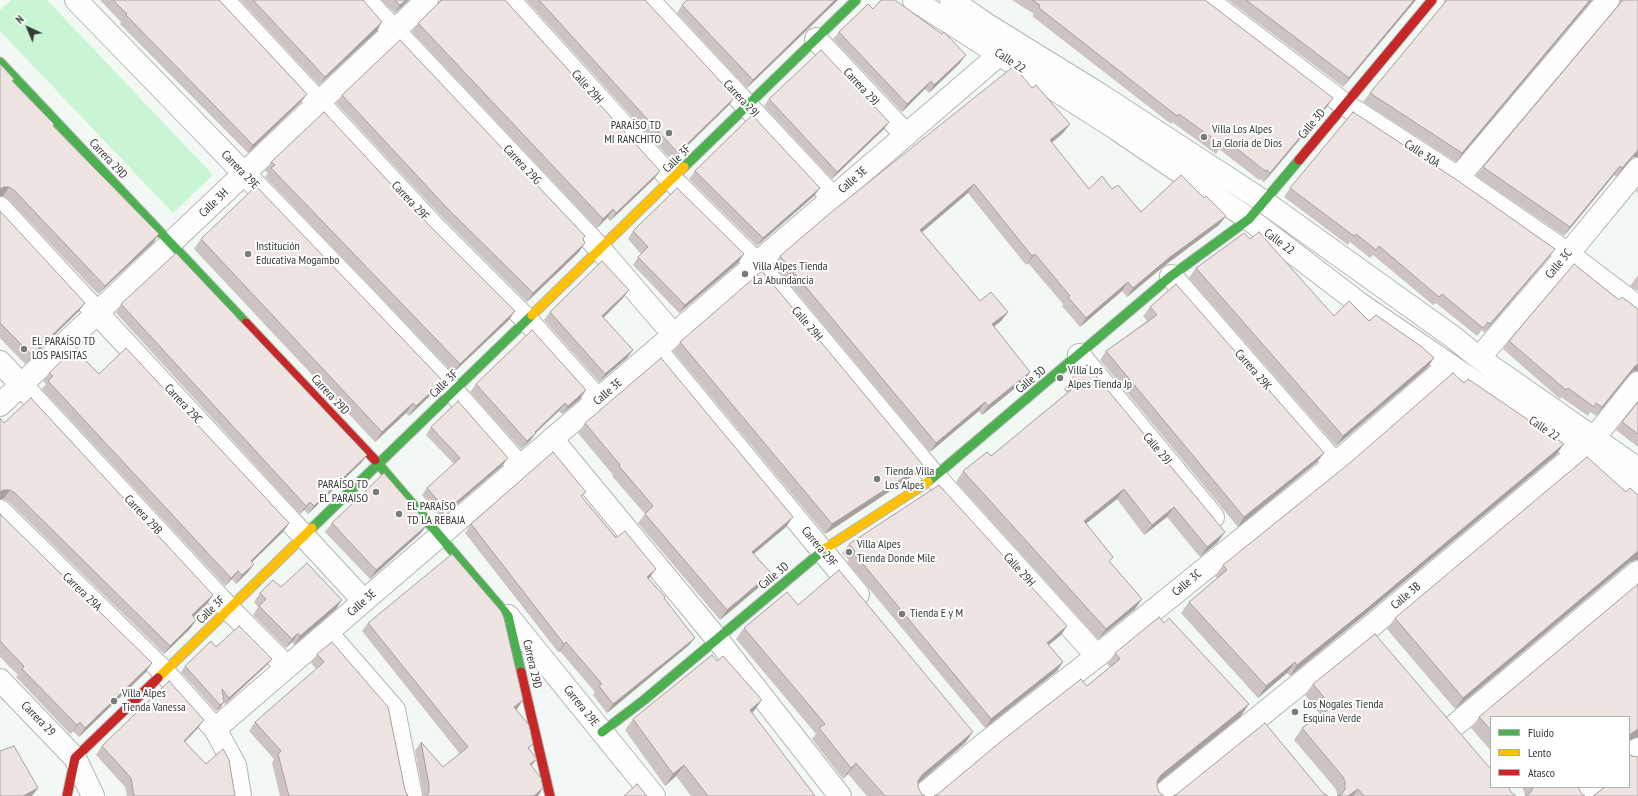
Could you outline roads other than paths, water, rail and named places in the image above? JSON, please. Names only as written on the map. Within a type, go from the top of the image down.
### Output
[{"type":"street","name":"Carrera 29E","points":[[76,0],[357,289],[453,391],[520,467]]},
{"type":"street","name":"Carrera 29F","points":[[223,0],[432,225],[527,320],[598,400]]},
{"type":"street","name":"Carrera 29G","points":[[365,0],[600,249],[674,335]]},
{"type":"street","name":"Calle 3H","points":[[0,405],[427,0]]},
{"type":"street","name":"Calle 29H","points":[[509,0],[672,180],[757,264],[934,477],[1097,656]]},
{"type":"street","name":"Carrera 29I","points":[[648,0],[833,198]]},
{"type":"street","name":"Calle 3F","points":[[75,758],[856,0]]},
{"type":"street","name":"Calle 22","points":[[914,0],[1115,128],[1249,219],[1360,304],[1449,365],[1587,445],[1638,469]]},
{"type":"street","name":"Calle 22","points":[[951,0],[986,24],[1099,94],[1262,201],[1453,337],[1587,445],[1638,493]]},
{"type":"street","name":"Calle 30A","points":[[1207,0],[1344,104],[1458,178],[1568,254],[1638,307]]},
{"type":"street","points":[[1458,178],[1608,0]]},
{"type":"street","name":"Calle 3D","points":[[602,732],[644,700],[822,551],[934,477],[1171,276],[1249,219],[1262,201],[1428,1]]},
{"type":"street","name":"Carrera 29J","points":[[816,39],[906,135]]},
{"type":"street","name":"Calle 3E","points":[[215,729],[1000,54]]},
{"type":"street","name":"Carrera 29D","points":[[0,62],[379,464],[508,616],[550,796]]},
{"type":"street","name":"Calle 3C","points":[[1479,358],[1638,169]]},
{"type":"street","name":"Carrera 29C","points":[[0,208],[364,600]]},
{"type":"street","name":"Carrera 29K","points":[[1171,276],[1335,464]]},
{"type":"street","name":"Carrera 29F","points":[[656,350],[872,611]]},
{"type":"street","name":"Calle 29J","points":[[1079,355],[1235,544]]},
{"type":"street","name":"Carrera 29B","points":[[0,362],[229,609],[287,667]]},
{"type":"street","name":"Calle 3C","points":[[922,796],[983,744],[1097,656],[1335,464],[1449,365]]},
{"type":"street","name":"Calle 3B","points":[[1161,796],[1369,628],[1587,445],[1638,383]]},
{"type":"street","points":[[552,439],[717,639],[840,796]]},
{"type":"street","name":"Carrera 29A","points":[[0,511],[164,672],[215,729],[234,766],[240,796]]},
{"type":"street","points":[[1454,726],[1638,572]]},
{"type":"street","points":[[1158,607],[1174,624]]},
{"type":"street","name":"Carrera 29E","points":[[508,616],[654,796]]},
{"type":"street","points":[[1369,628],[1384,645]]},
{"type":"street","points":[[327,633],[394,710],[412,796]]},
{"type":"street","name":"Carrera 29","points":[[0,680],[75,758],[93,796]]},
{"type":"street","points":[[1243,699],[1274,735]]},
{"type":"street","points":[[1439,709],[1468,742]]},
{"type":"street","points":[[968,726],[983,744]]},
{"type":"street","points":[[1630,755],[1638,749]]},
{"type":"street","points":[[67,796],[75,758]]},
{"type":"street","points":[[1582,796],[1591,788]]},
{"type":"place","name":"PARAÍSO TD MI RANCHITO","points":[[669,133]]},
{"type":"place","name":"Villa Los Alpes La Gloria de Dios","points":[[1204,137]]},
{"type":"place","name":"Institución Educativa Mogambo","points":[[248,254]]},
{"type":"place","name":"Villa Alpes Tienda La Abundancia","points":[[745,274]]},
{"type":"place","name":"EL PARAÍSO TD LOS PAISITAS","points":[[24,349]]},
{"type":"place","name":"Villa Los Alpes Tienda Jp","points":[[1060,378]]},
{"type":"place","name":"Tienda Villa Los Alpes","points":[[877,479]]},
{"type":"place","name":"PARAÍSO TD EL PARAISO","points":[[376,492]]},
{"type":"place","name":"EL PARAÍSO TD LA REBAJA","points":[[399,514]]},
{"type":"place","name":"Villa Alpes Tienda Donde Mile","points":[[849,552]]},
{"type":"place","name":"Tienda E y M","points":[[902,614]]},
{"type":"place","name":"Villa Alpes Tienda Vanessa","points":[[114,701]]},
{"type":"place","name":"Los Nogales Tienda Esquina Verde","points":[[1295,712]]}]
